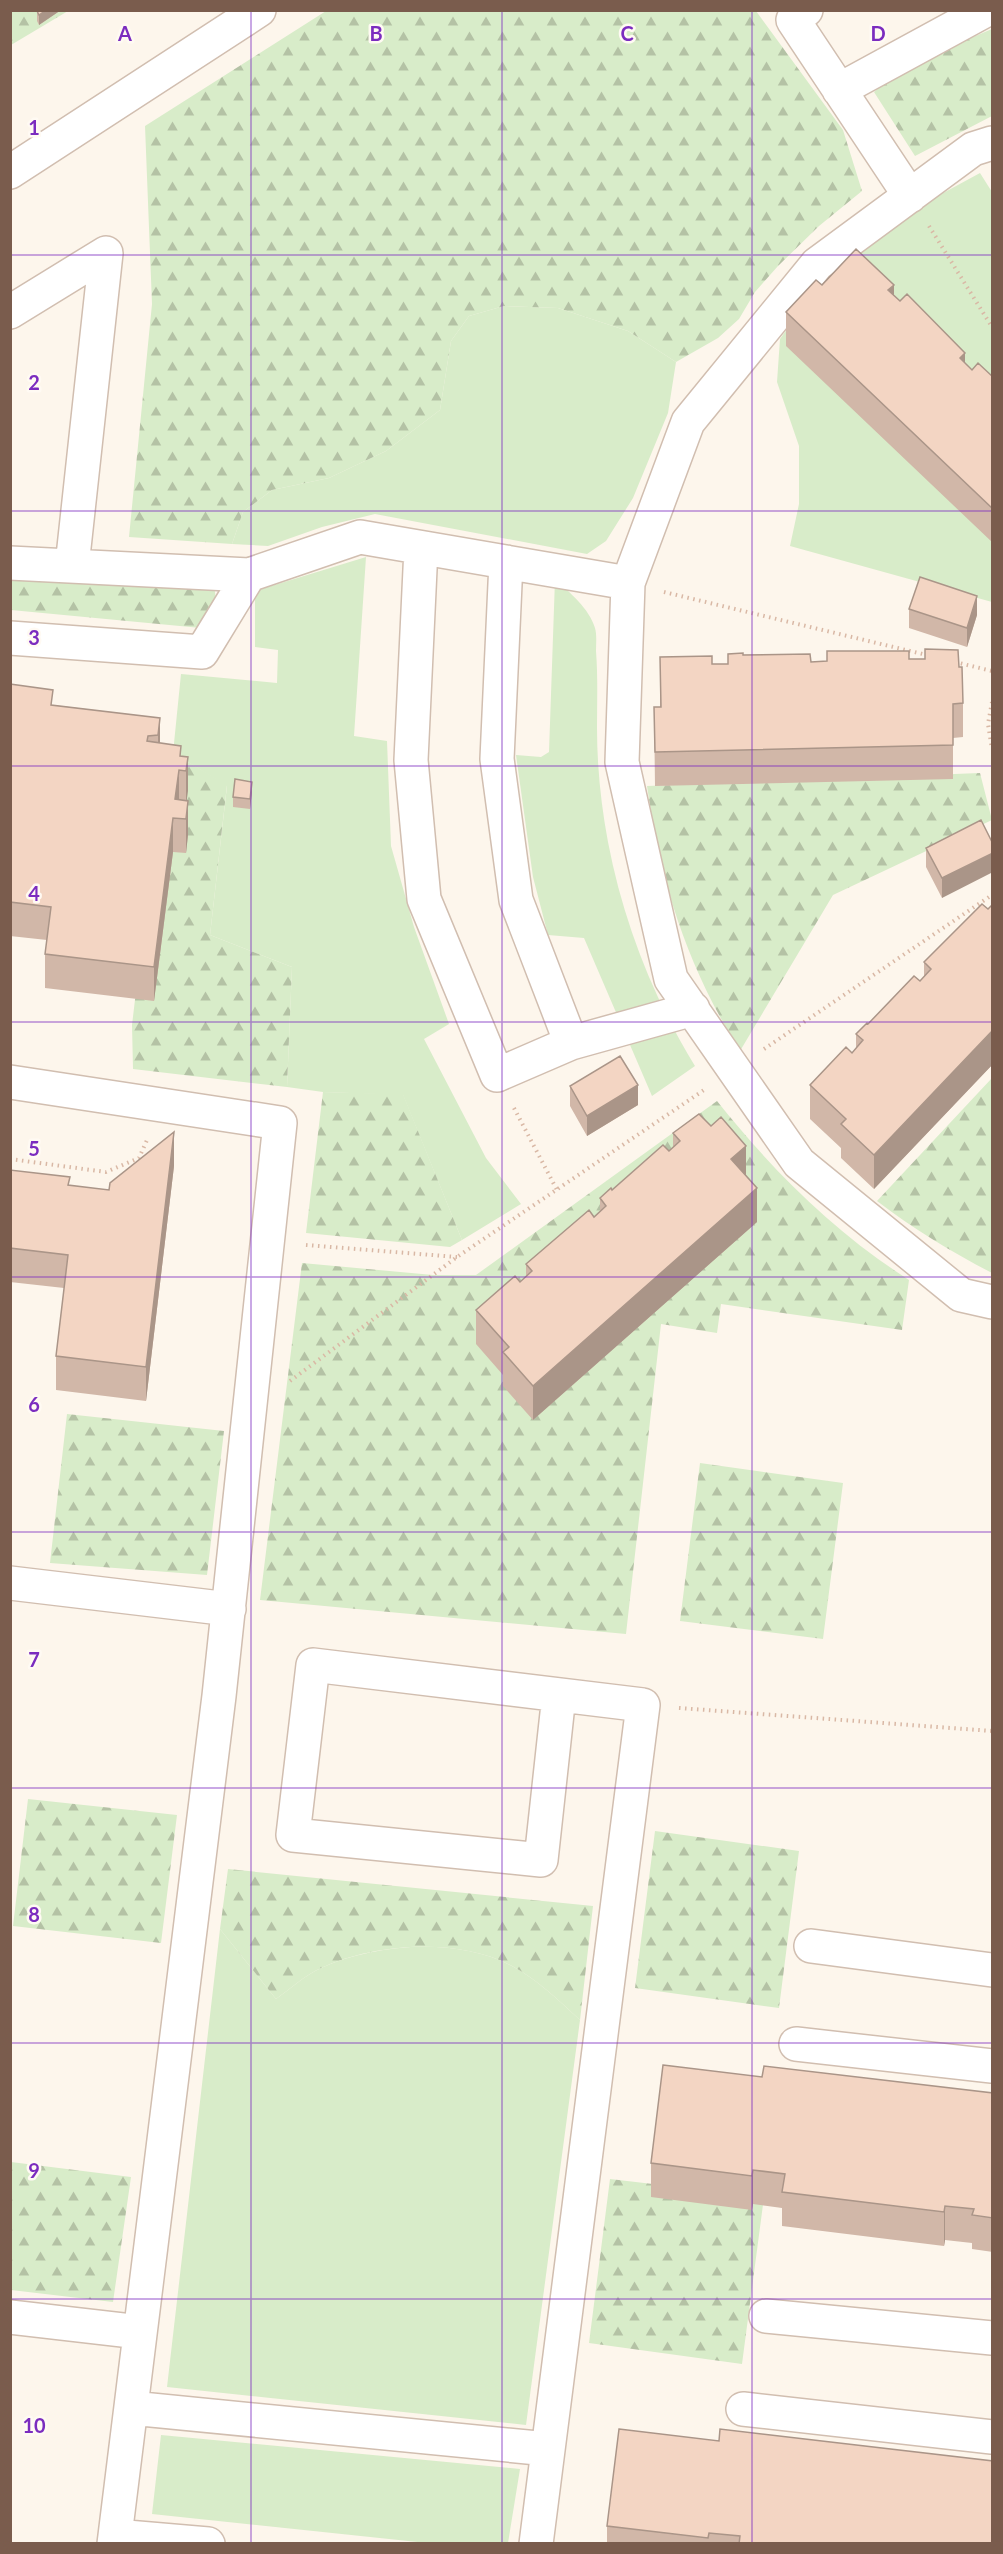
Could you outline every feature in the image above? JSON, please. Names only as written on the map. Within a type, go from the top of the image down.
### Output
[{"type":"lane","points":[[10,172],[259,10]]},
{"type":"lane","points":[[806,10],[793,20],[910,196]]},
{"type":"lane","points":[[839,90],[986,10]]},
{"type":"lane","points":[[993,143],[973,149],[817,264],[688,422],[628,583],[622,762],[671,978],[734,1070],[800,1162],[961,1295],[993,1302]]},
{"type":"lane","points":[[10,312],[106,253],[72,566]]},
{"type":"lane","points":[[10,563],[249,575],[360,537],[628,583]]},
{"type":"lane","points":[[421,548],[411,760],[424,899],[497,1075],[571,1043],[693,1009]]},
{"type":"lane","points":[[506,562],[496,759],[516,900],[571,1043]]},
{"type":"lane","points":[[10,638],[202,652],[249,575]]},
{"type":"lane","points":[[10,1082],[280,1123],[229,1609],[115,2540],[208,2544]]},
{"type":"lane","points":[[10,1583],[229,1609]]},
{"type":"lane","points":[[536,2544],[643,1705],[313,1665],[293,1835],[541,1860],[559,1695]]},
{"type":"lane","points":[[811,1946],[993,1970]]},
{"type":"lane","points":[[796,2044],[993,2066]]},
{"type":"lane","points":[[766,2316],[993,2338]]},
{"type":"lane","points":[[10,2317],[140,2332]]},
{"type":"lane","points":[[131,2408],[548,2449]]},
{"type":"lane","points":[[742,2409],[993,2437]]},
{"type":"path","points":[[910,196],[993,327]]},
{"type":"path","points":[[628,583],[936,657]]},
{"type":"path","points":[[947,660],[993,671]]},
{"type":"path","points":[[993,702],[988,724],[993,750]]},
{"type":"path","points":[[250,1411],[457,1257],[993,895]]},
{"type":"path","points":[[497,1075],[557,1190]]},
{"type":"path","points":[[10,1159],[106,1172],[140,1158],[163,1105]]},
{"type":"path","points":[[268,1242],[457,1257]]},
{"type":"path","points":[[643,1705],[993,1731]]},
{"type":"green space","points":[[11,10],[68,11],[11,45]]},
{"type":"green space","points":[[326,11],[756,11],[843,130],[862,191],[819,226],[778,266],[755,292],[739,319],[718,338],[676,362],[628,331],[558,308],[504,306],[469,316],[451,341],[440,410],[386,451],[329,478],[272,490],[243,512],[232,544],[129,537],[152,304],[145,126]]},
{"type":"green space","points":[[992,29],[992,116],[915,156],[874,92],[902,67]]},
{"type":"green space","points":[[980,173],[992,192],[992,602],[790,546],[799,504],[799,446],[777,382],[780,339],[800,311],[850,261],[890,228],[934,198]]},
{"type":"green space","points":[[504,306],[558,308],[628,331],[676,362],[668,413],[633,498],[606,541],[587,554],[375,514],[322,527],[268,546],[232,544],[243,512],[272,490],[329,478],[386,451],[440,410],[451,341],[469,316]]},
{"type":"green space","points":[[366,557],[354,736],[387,741],[391,846],[414,927],[449,1024],[424,1039],[486,1158],[521,1204],[462,1240],[403,1095],[323,1092],[287,1087],[292,967],[210,935],[227,786],[173,753],[181,674],[277,683],[278,650],[255,647],[255,591]]},
{"type":"green space","points":[[11,575],[214,585],[216,600],[201,628],[11,610]]},
{"type":"green space","points":[[555,579],[584,607],[595,628],[597,742],[601,800],[614,872],[641,958],[666,1013],[695,1066],[652,1096],[584,938],[548,935],[533,877],[516,755],[541,757],[549,752]]},
{"type":"green space","points":[[173,753],[227,785],[210,935],[292,967],[287,1087],[133,1069],[132,1025],[159,797]]},
{"type":"green space","points":[[980,773],[992,820],[833,895],[740,1051],[705,988],[679,923],[660,857],[647,786]]},
{"type":"green space","points":[[992,1078],[992,1273],[933,1240],[877,1201]]},
{"type":"green space","points":[[323,1092],[403,1094],[462,1240],[450,1247],[306,1233]]},
{"type":"green space","points":[[717,1101],[760,1152],[806,1198],[855,1241],[909,1280],[902,1330],[721,1304],[717,1333],[661,1324],[626,1634],[260,1600],[302,1263],[433,1275],[476,1275]]},
{"type":"green space","points":[[67,1414],[224,1431],[207,1575],[50,1563]]},
{"type":"green space","points":[[700,1463],[843,1483],[823,1639],[680,1621]]},
{"type":"green space","points":[[28,1799],[177,1815],[161,1943],[13,1926]]},
{"type":"green space","points":[[655,1831],[799,1851],[779,2008],[635,1988]]},
{"type":"green space","points":[[228,1869],[593,1906],[580,2020],[539,1984],[512,1966],[491,1957],[442,1947],[391,1949],[342,1960],[309,1974],[276,1999],[220,1929]]},
{"type":"green space","points":[[220,1929],[276,1999],[309,1974],[343,1960],[391,1949],[443,1947],[491,1957],[512,1966],[539,1984],[580,2020],[526,2425],[167,2387]]},
{"type":"green space","points":[[11,2162],[131,2177],[113,2302],[11,2290]]},
{"type":"green space","points":[[610,2179],[764,2197],[742,2364],[589,2343]]},
{"type":"green space","points":[[161,2435],[520,2469],[508,2543],[427,2543],[152,2514]]},
{"type":"building","points":[[856,249],[894,285],[888,290],[900,301],[907,294],[965,353],[960,358],[972,370],[978,363],[993,377],[993,509],[786,312],[816,280],[822,285]]},
{"type":"building","points":[[920,577],[977,596],[967,628],[909,609]]},
{"type":"building","points":[[925,649],[958,650],[959,667],[962,667],[963,703],[953,704],[953,745],[655,752],[654,707],[661,707],[660,657],[712,656],[712,664],[728,664],[728,654],[810,654],[811,662],[827,661],[827,651],[909,651],[909,659],[925,659]]},
{"type":"building","points":[[10,684],[53,690],[51,705],[160,718],[158,735],[148,736],[147,741],[181,746],[180,756],[188,757],[186,771],[179,770],[175,799],[188,801],[186,819],[173,818],[154,967],[45,954],[51,907],[10,902]]},
{"type":"building","points":[[235,779],[252,782],[250,799],[233,797]]},
{"type":"building","points":[[981,820],[993,844],[993,853],[942,878],[926,848]]},
{"type":"building","points":[[982,904],[988,909],[993,904],[993,1030],[874,1155],[841,1124],[846,1119],[810,1085],[846,1047],[852,1053],[863,1040],[856,1034],[914,976],[920,981],[931,969],[924,962]]},
{"type":"building","points":[[620,1056],[638,1085],[587,1116],[570,1086]]},
{"type":"building","points":[[699,1114],[711,1126],[721,1117],[746,1146],[731,1159],[757,1188],[533,1386],[503,1352],[509,1347],[476,1310],[515,1276],[520,1282],[532,1271],[526,1264],[589,1210],[594,1217],[606,1206],[600,1198],[663,1145],[669,1151],[680,1141],[673,1133]]},
{"type":"building","points":[[174,1132],[146,1367],[56,1356],[68,1255],[10,1248],[10,1170],[70,1177],[68,1185],[109,1190],[110,1183]]},
{"type":"building","points":[[663,2065],[762,2077],[764,2066],[993,2093],[993,2218],[972,2215],[974,2209],[945,2206],[944,2212],[782,2192],[785,2174],[753,2170],[752,2176],[651,2163]]},
{"type":"building","points":[[619,2429],[719,2441],[720,2429],[993,2461],[993,2544],[739,2544],[740,2536],[709,2533],[708,2538],[607,2526]]}]
